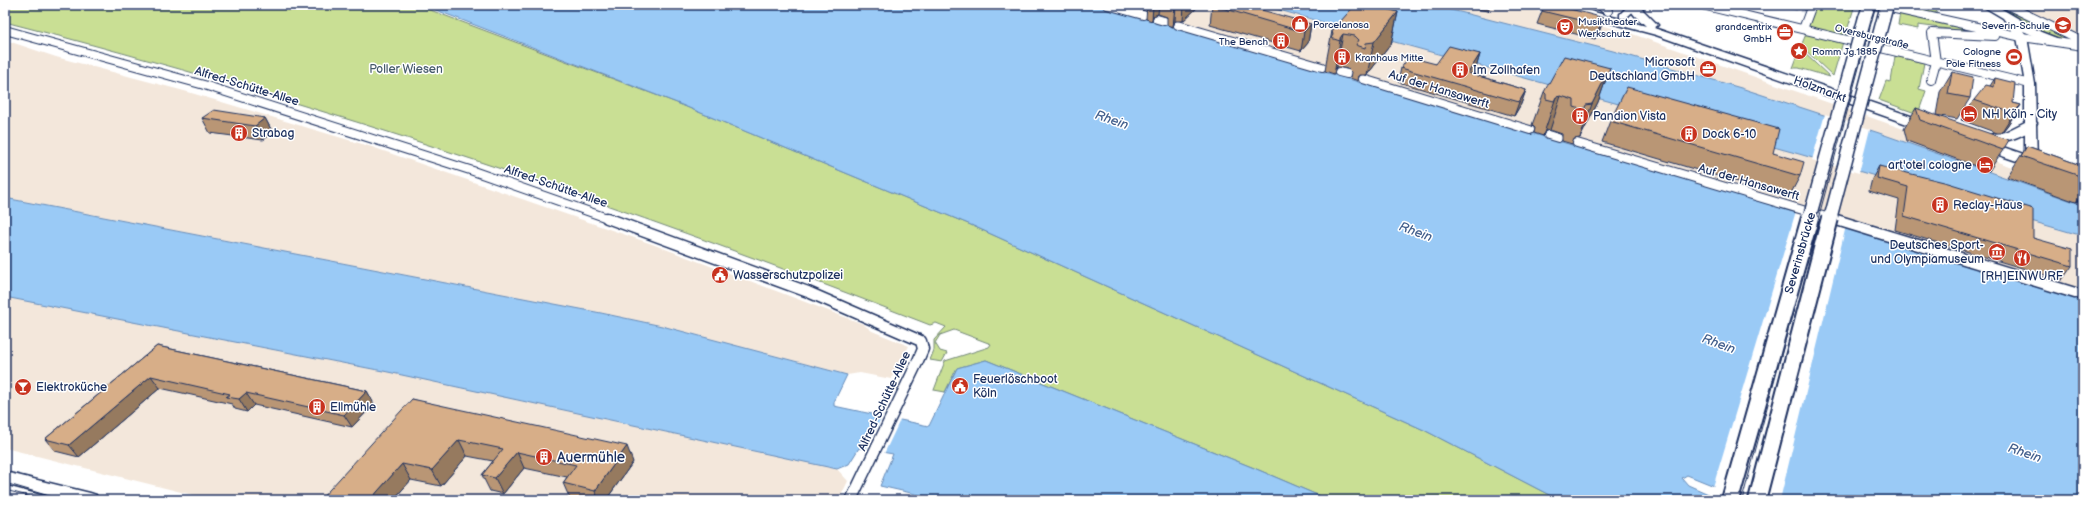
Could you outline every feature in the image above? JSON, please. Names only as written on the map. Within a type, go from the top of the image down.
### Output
[{"type":"main road","points":[[1555,5],[1623,16]]},
{"type":"main road","points":[[1584,5],[1605,12]]},
{"type":"main road","points":[[1987,5],[2007,10],[2037,34],[2060,43]]},
{"type":"main road","points":[[1634,6],[1652,25]]},
{"type":"main road","name":"Severinsbrücke","points":[[1758,500],[1885,6]]},
{"type":"main road","name":"Severinsbrücke","points":[[1730,500],[1849,78],[1866,9]]},
{"type":"main road","points":[[2007,10],[2022,37]]},
{"type":"main road","name":"Holzmarkt","points":[[1605,12],[1660,33],[1941,127],[1623,16]]},
{"type":"main road","points":[[2031,123],[2010,136],[2001,139],[1978,139],[2052,165]]},
{"type":"street","points":[[1107,5],[1143,15]]},
{"type":"street","name":"Oversburgstraße","points":[[1703,5],[2030,84]]},
{"type":"street","points":[[1623,16],[1634,6]]},
{"type":"street","points":[[1885,6],[2022,37],[2083,46]]},
{"type":"street","points":[[1803,29],[1809,8]]},
{"type":"street","points":[[2007,10],[2083,42]]},
{"type":"street","points":[[1178,25],[1322,67]]},
{"type":"street","name":"Alfred-Schütte-Allee","points":[[5,30],[204,86],[385,142],[644,230],[808,292],[914,336],[922,341],[922,349],[907,385],[851,500]]},
{"type":"street","points":[[1931,80],[1936,62],[1932,33],[1995,36],[1998,32]]},
{"type":"street","points":[[2022,37],[2030,84],[2031,158]]},
{"type":"street","points":[[1339,72],[1347,74]]},
{"type":"street","name":"Auf der Hansawerft","points":[[1363,79],[1530,130]]},
{"type":"street","points":[[1548,135],[1558,138]]},
{"type":"street","name":"Auf der Hansawerft","points":[[1577,143],[1957,256],[2075,293]]},
{"type":"street","points":[[5,478],[90,500]]},
{"type":"shaded area","points":[[1098,5],[1510,5],[1621,30],[2083,192],[2083,300],[1643,166]]},
{"type":"shaded area","name":"Severin-Schule","points":[[2011,5],[2083,5],[2083,40]]},
{"type":"shaded area","points":[[5,40],[56,57],[188,92],[372,147],[652,244],[863,324],[872,331],[909,346],[891,379],[860,373],[847,375],[662,326],[601,313],[5,198]]},
{"type":"shaded area","points":[[5,297],[388,372],[573,411],[837,469],[848,481],[839,500],[213,500],[5,448]]},
{"type":"green space","name":"Poller Wiesen","points":[[5,5],[417,5],[677,103],[971,225],[1424,430],[1559,500],[1329,500],[1254,468],[986,360],[957,368],[945,392],[934,390],[945,361],[989,347],[991,344],[954,330],[940,335],[935,343],[940,351],[947,353],[942,362],[930,360],[934,350],[934,340],[946,327],[936,323],[930,325],[702,239],[472,159],[240,86],[5,22]]},
{"type":"green space","points":[[1815,5],[1845,5],[1854,8],[1845,37],[1808,27]]},
{"type":"green space","points":[[1906,5],[1935,5],[1937,12],[1932,14],[1903,8]]},
{"type":"green space","points":[[1993,5],[2000,5],[2070,40],[2048,37]]},
{"type":"green space","points":[[1900,12],[1984,32],[1986,34],[1918,25],[1918,29],[1898,25]]},
{"type":"green space","points":[[1806,34],[1843,42],[1833,76],[1801,46]]},
{"type":"green space","points":[[1800,49],[1830,77],[1799,68],[1793,68]]},
{"type":"green space","points":[[1895,56],[1924,63],[1919,89],[1926,91],[1918,114],[1879,100],[1886,81],[1891,82]]},
{"type":"water","name":"Rhein","points":[[423,5],[1098,5],[1643,166],[2083,300],[2083,500],[1749,500],[1687,475],[1682,478],[1688,485],[1722,500],[1559,500],[1424,430],[971,225],[677,103]]},
{"type":"water","points":[[1261,5],[1429,5],[1613,51],[1741,88],[1879,133],[2083,205],[2083,236],[1799,154]]},
{"type":"water","points":[[5,198],[662,326],[847,375],[834,402],[834,406],[929,426],[957,368],[986,360],[1254,468],[1329,500],[942,500],[880,486],[893,454],[859,448],[849,464],[837,469],[388,372],[5,297]]},
{"type":"pier","points":[[1825,114],[1870,129],[1859,173],[1812,160]]},
{"type":"pier","points":[[1796,211],[1846,226],[1780,500],[1744,500],[1713,487]]},
{"type":"pier","points":[[883,414],[901,418],[884,454],[865,451]]},
{"type":"building","points":[[1212,5],[1244,5],[1311,24],[1304,32]]},
{"type":"building","points":[[1355,5],[1372,5],[1398,12],[1374,42],[1366,43],[1365,48],[1356,45],[1359,40],[1355,36],[1343,34],[1340,41],[1331,38],[1333,35],[1332,31]]},
{"type":"building","points":[[1544,5],[1555,5],[1604,18],[1600,25],[1542,11]]},
{"type":"building","points":[[1449,46],[1480,54],[1468,73],[1526,90],[1519,102],[1401,68],[1409,57],[1436,64]]},
{"type":"building","points":[[1564,56],[1610,68],[1592,104],[1586,105],[1584,110],[1574,107],[1574,100],[1561,96],[1556,97],[1554,101],[1546,99],[1546,94],[1544,92]]},
{"type":"building","points":[[1952,72],[1973,77],[1970,98],[1948,94]]},
{"type":"building","points":[[1995,78],[2015,83],[2013,103],[2021,105],[2014,112],[1974,100],[1986,85],[1994,87]]},
{"type":"building","points":[[1627,87],[1779,129],[1773,153],[1804,162],[1800,176],[1610,121]]},
{"type":"building","points":[[1916,108],[2009,140],[2003,150],[1920,120]]},
{"type":"building","points":[[214,110],[265,118],[255,126],[202,118]]},
{"type":"building","points":[[2027,146],[2083,166],[2083,177],[2021,156]]},
{"type":"building","points":[[1879,166],[1948,183],[2033,209],[2033,238],[2072,249],[2072,266],[1904,216],[1908,187],[1877,178]]},
{"type":"building","points":[[157,346],[367,391],[344,415],[246,393],[239,399],[226,397],[230,394],[151,376],[69,445],[45,439]]},
{"type":"building","points":[[412,399],[627,446],[595,491],[563,483],[576,465],[517,452],[495,478],[482,475],[503,449],[459,440],[432,470],[402,464],[370,500],[320,500]]},
{"type":"tunnel","points":[[1790,5],[1805,9]]},
{"type":"tram line","points":[[1742,500],[1876,5]]},
{"type":"tram line","points":[[1749,500],[1830,197]]},
{"type":"tram line","points":[[5,483],[63,500]]},
{"type":"tram line","points":[[5,490],[36,498]]},
{"type":"place","name":"Porcelanosa","points":[[1300,24]]},
{"type":"place","name":"Severin-Schule","points":[[2063,25]]},
{"type":"place","name":"Musiktheater Werkschutz","points":[[1565,27]]},
{"type":"place","name":"grandcentrix GmbH","points":[[1785,32]]},
{"type":"place","name":"The Bench","points":[[1281,41]]},
{"type":"place","name":"Romm Jg.1885","points":[[1799,51]]},
{"type":"place","name":"Kranhaus Mitte","points":[[1342,57]]},
{"type":"place","name":"Cologne Pole Fitness","points":[[2014,57]]},
{"type":"place","name":"Microsoft Deutschland GmbH","points":[[1708,69]]},
{"type":"place","name":"Im Zollhafen","points":[[1460,70]]},
{"type":"place","name":"NH Köln - City","points":[[1969,114]]},
{"type":"place","name":"Pandion Vista","points":[[1580,116]]},
{"type":"place","name":"Strabag","points":[[239,133]]},
{"type":"place","name":"Dock 6-10","points":[[1689,134]]},
{"type":"place","name":"art'otel cologne","points":[[1985,165]]},
{"type":"place","name":"Reclay-Haus","points":[[1940,205]]},
{"type":"place","name":"Deutsches Sport- und Olympiamuseum","points":[[1997,252]]},
{"type":"place","name":"[RH]EINWURF","points":[[2022,258]]},
{"type":"place","name":"Wasserschutzpolizei","points":[[720,275]]},
{"type":"place","name":"Feuerlöschboot Köln","points":[[960,386]]},
{"type":"place","name":"Elektroküche","points":[[23,387]]},
{"type":"place","name":"Ellmühle","points":[[317,407]]},
{"type":"place","name":"Auermühle","points":[[544,457]]}]
